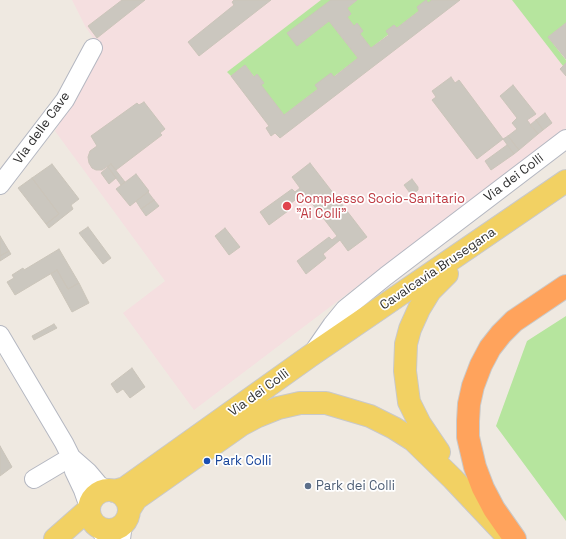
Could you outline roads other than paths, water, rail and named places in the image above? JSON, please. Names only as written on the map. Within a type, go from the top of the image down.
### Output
[{"type":"highway","points":[[515,539],[494,509],[483,488],[475,467],[468,437],[469,404],[473,386],[481,365],[490,348],[500,334],[514,321],[566,286]]},
{"type":"main road","name":"Cavalcavia Brusegana","points":[[310,356],[566,181]]},
{"type":"main road","points":[[476,503],[424,430],[409,402],[405,371],[406,344],[410,329],[419,308],[430,291],[445,275],[487,247],[544,197]]},
{"type":"main road","name":"Via dei Colli","points":[[55,539],[96,522],[93,499],[100,493],[125,488],[310,356]]},
{"type":"main road","points":[[60,539],[84,530],[96,522],[109,530],[117,529],[124,524],[136,499],[241,425],[258,416],[278,408],[300,403],[326,403],[370,416],[394,428],[413,440],[476,503],[509,539]]},
{"type":"main road","points":[[112,491],[120,494],[124,498],[124,524]]},
{"type":"street","name":"Via delle Cave","points":[[0,185],[65,100],[93,48]]},
{"type":"street","name":"Via dei Colli","points":[[310,356],[332,324],[345,309],[566,139]]},
{"type":"street","points":[[386,276],[383,284],[385,289],[392,295],[400,295]]},
{"type":"street","points":[[0,335],[71,457],[74,471],[84,490],[96,522]]},
{"type":"street","points":[[34,479],[71,457]]},
{"type":"street","points":[[71,457],[88,472],[99,485],[112,491]]},
{"type":"place","name":"Complesso Socio-Sanitario \"Ai Colli\"","points":[[287,206]]},
{"type":"place","name":"Park Colli","points":[[207,461]]},
{"type":"place","name":"Park dei Colli","points":[[308,486]]}]
